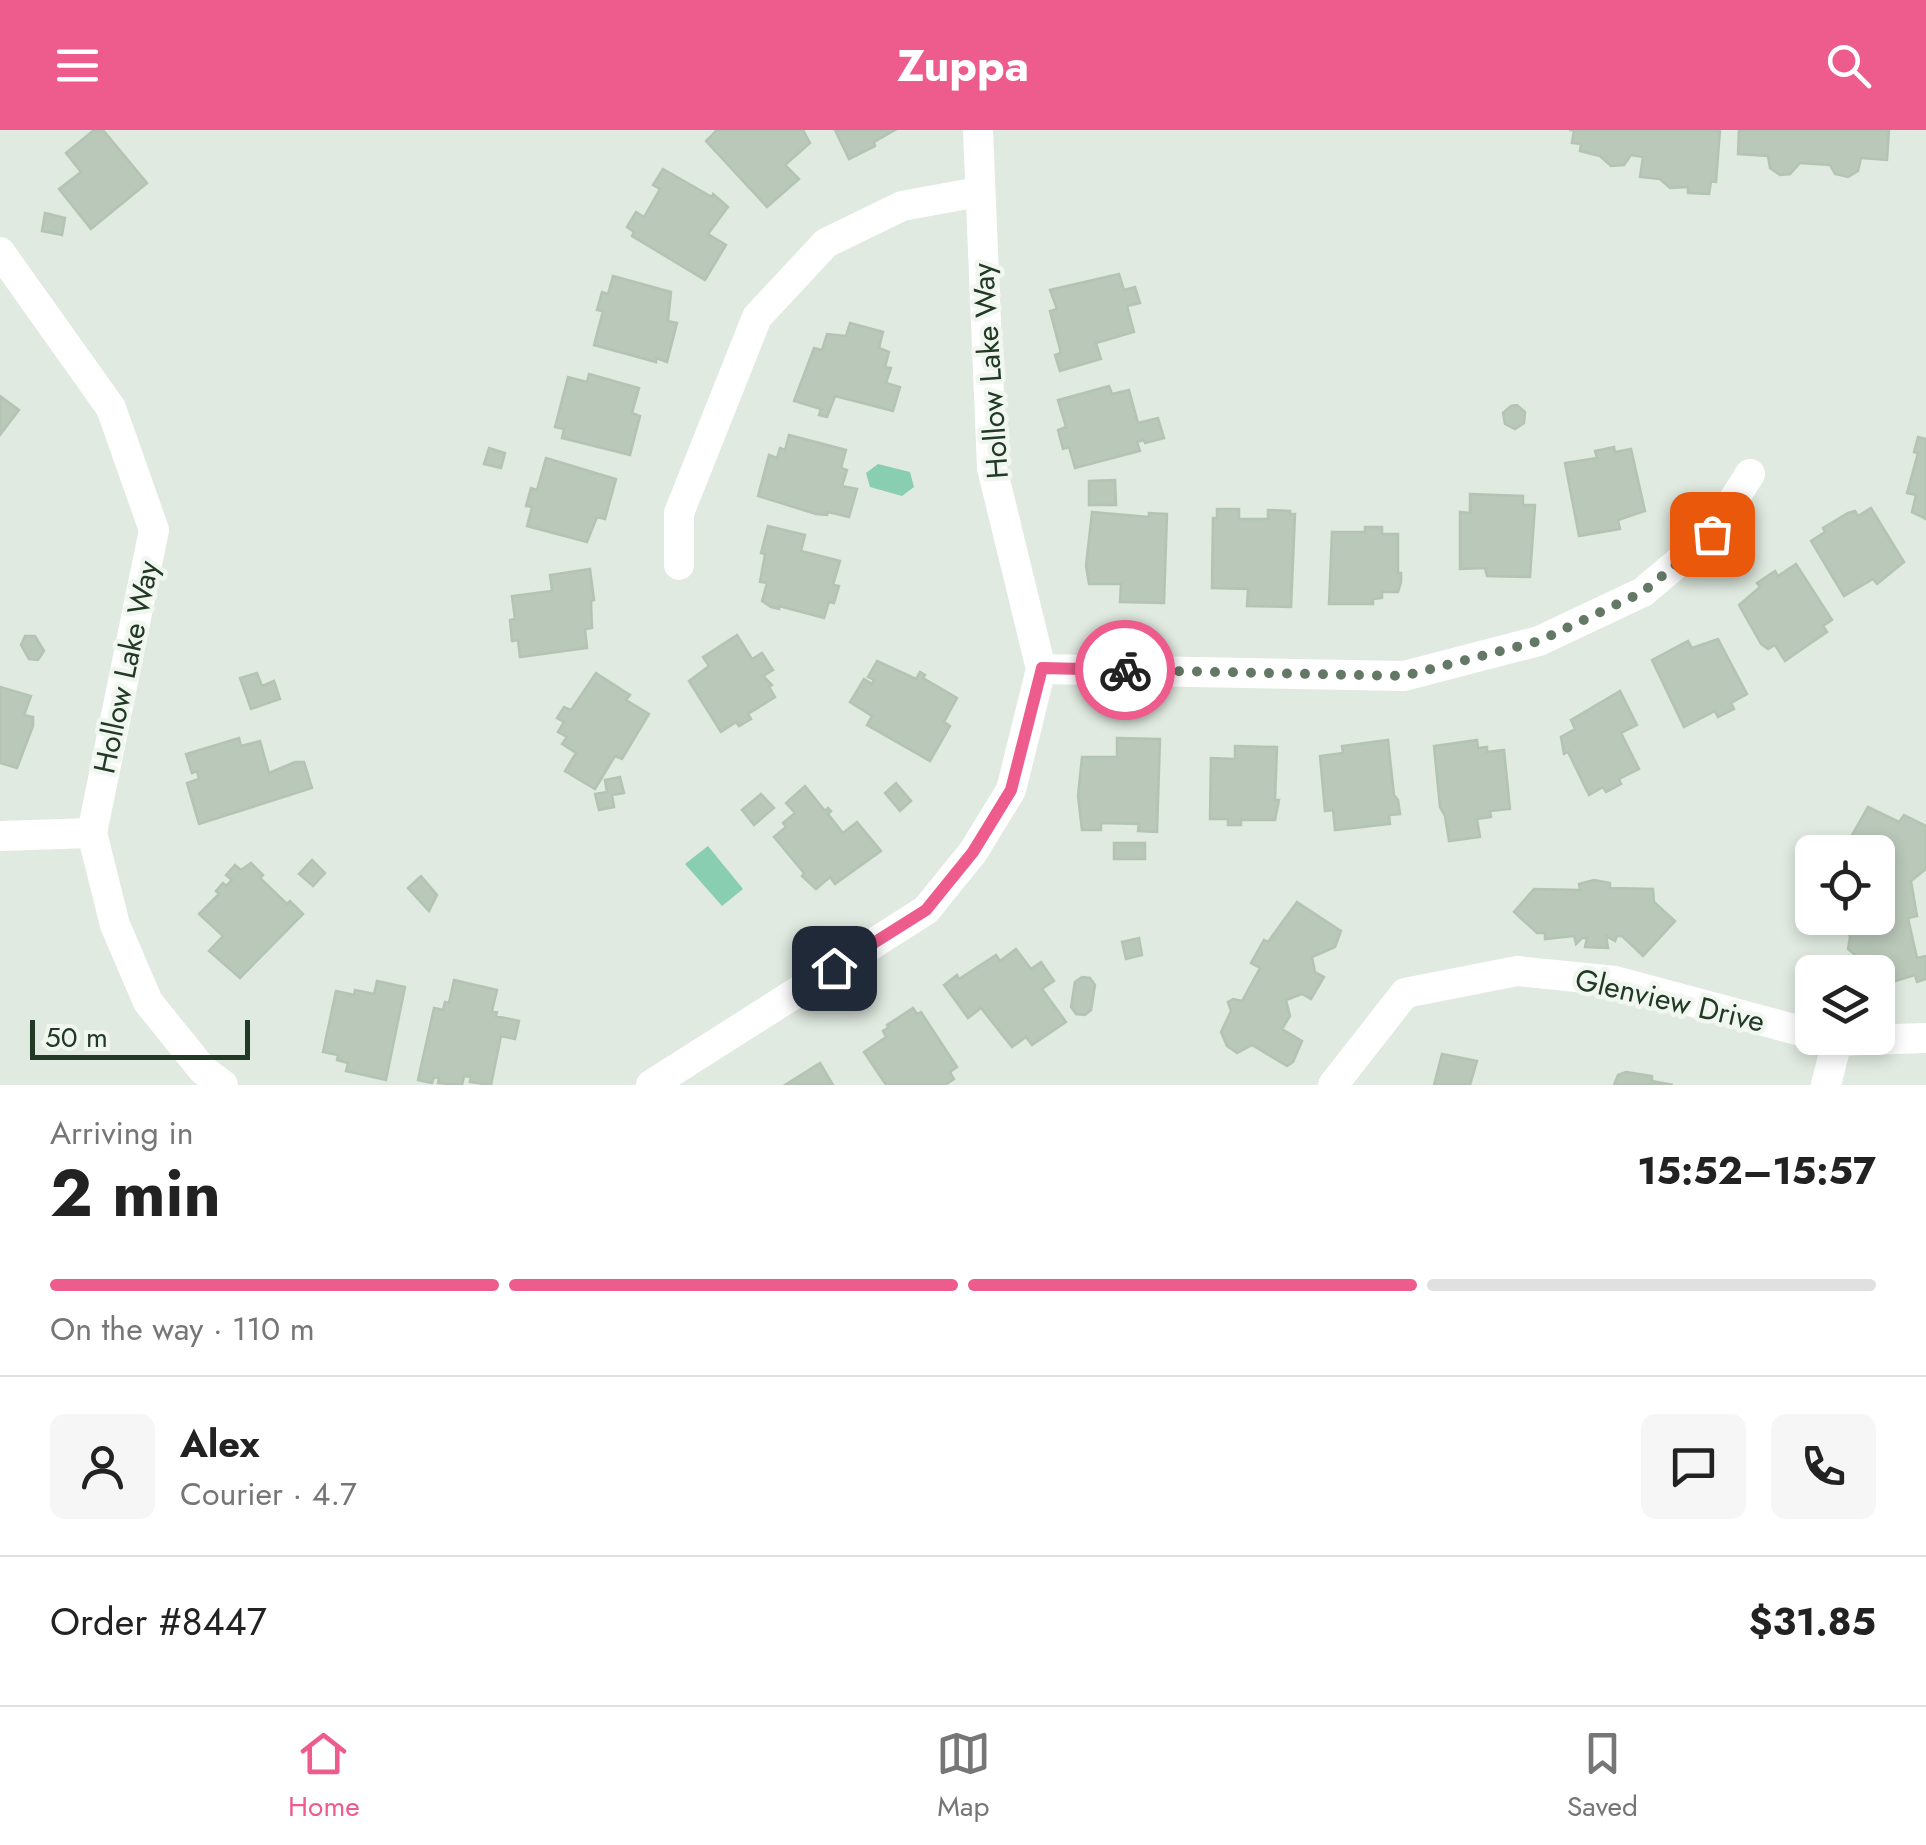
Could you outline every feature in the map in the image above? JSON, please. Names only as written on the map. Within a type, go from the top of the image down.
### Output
[{"type":"street","name":"Hollow Lake Way","points":[[651,1085],[926,910],[973,852],[1011,790],[1042,668],[992,468],[978,130]]},
{"type":"street","points":[[679,565],[679,513],[757,317],[826,243],[902,206],[978,192]]},
{"type":"street","name":"Hollow Lake Way","points":[[0,252],[111,408],[154,530],[92,833],[115,926],[148,1002],[204,1070],[223,1085]]},
{"type":"street","points":[[1042,668],[1404,676],[1539,641],[1643,592],[1712,534],[1750,474]]},
{"type":"street","points":[[0,836],[92,833]]},
{"type":"street","name":"Glenview Drive","points":[[1332,1085],[1405,993],[1517,971],[1614,981],[1795,1030]]},
{"type":"street","name":"Glenview Drive","points":[[1895,1038],[1926,1038]]},
{"type":"street","points":[[1825,1055],[1826,1085]]},
{"type":"shaded area","points":[[878,464],[910,472],[914,487],[902,496],[870,487],[866,473]]},
{"type":"shaded area","points":[[708,846],[743,889],[722,906],[685,864]]},
{"type":"building","points":[[94,130],[103,130],[147,183],[91,229],[59,189],[81,172],[66,153]]},
{"type":"building","points":[[717,130],[803,130],[810,143],[785,165],[799,179],[767,207],[706,141]]},
{"type":"building","points":[[835,130],[895,130],[849,159]]},
{"type":"building","points":[[1574,130],[1720,130],[1716,182],[1711,181],[1709,194],[1688,193],[1688,187],[1670,188],[1660,179],[1640,177],[1643,157],[1631,155],[1624,165],[1611,166],[1600,156],[1580,151],[1581,144],[1572,143]]},
{"type":"building","points":[[1739,130],[1889,130],[1887,160],[1861,158],[1858,171],[1848,177],[1835,174],[1830,165],[1800,163],[1790,174],[1780,175],[1770,168],[1768,156],[1738,154]]},
{"type":"building","points":[[663,169],[712,197],[713,194],[728,207],[708,234],[726,245],[705,280],[632,236],[634,232],[627,227],[636,212],[644,217],[660,189],[653,185]]},
{"type":"building","points":[[45,213],[65,218],[62,235],[42,231]]},
{"type":"building","points":[[1119,274],[1124,290],[1135,287],[1140,303],[1127,306],[1134,332],[1096,343],[1101,359],[1060,371],[1055,355],[1061,353],[1050,311],[1057,309],[1050,290]]},
{"type":"building","points":[[613,276],[671,292],[668,321],[677,323],[667,362],[594,345],[603,311],[597,310],[602,292],[608,294]]},
{"type":"building","points":[[850,323],[883,332],[879,348],[889,352],[885,367],[891,368],[886,383],[900,387],[893,411],[835,396],[827,417],[819,415],[821,409],[794,401],[814,348],[822,350],[827,334],[846,336]]},
{"type":"building","points":[[589,374],[639,388],[632,413],[640,416],[630,455],[562,438],[564,429],[555,427],[568,377],[587,382]]},
{"type":"building","points":[[1109,386],[1112,394],[1129,390],[1138,423],[1158,418],[1164,438],[1137,442],[1140,451],[1075,468],[1069,447],[1063,449],[1058,430],[1066,427],[1058,400]]},
{"type":"building","points":[[0,396],[19,410],[0,435]]},
{"type":"building","points":[[1517,405],[1525,412],[1524,423],[1515,429],[1505,424],[1503,413]]},
{"type":"building","points":[[789,435],[846,450],[841,468],[847,470],[842,486],[857,489],[849,517],[828,512],[816,514],[758,496],[769,455],[777,458],[780,448],[785,450]]},
{"type":"building","points":[[1918,437],[1926,439],[1926,519],[1912,512],[1916,495],[1907,493],[1918,453],[1914,452]]},
{"type":"building","points":[[1614,447],[1615,452],[1631,449],[1645,511],[1618,520],[1620,529],[1579,536],[1565,463],[1597,458],[1595,451]]},
{"type":"building","points":[[489,448],[505,453],[501,468],[484,464]]},
{"type":"building","points":[[546,458],[616,479],[605,519],[597,517],[587,542],[527,526],[532,507],[526,506],[531,488],[537,490]]},
{"type":"building","points":[[1115,480],[1116,505],[1089,505],[1089,481]]},
{"type":"building","points":[[1470,494],[1523,496],[1523,505],[1535,505],[1530,577],[1487,576],[1485,568],[1460,569],[1460,512],[1470,513]]},
{"type":"building","points":[[1871,508],[1904,562],[1877,584],[1873,579],[1844,596],[1811,541],[1825,532],[1823,528],[1848,513],[1855,511],[1858,516]]},
{"type":"building","points":[[1217,509],[1239,509],[1239,519],[1268,519],[1268,510],[1295,514],[1291,607],[1247,606],[1248,589],[1212,588],[1213,518],[1217,518]]},
{"type":"building","points":[[1092,512],[1149,517],[1149,513],[1167,514],[1164,603],[1120,602],[1121,584],[1089,584],[1086,566]]},
{"type":"building","points":[[768,526],[805,535],[801,551],[840,561],[833,585],[839,586],[824,618],[771,607],[762,601],[767,583],[760,582],[765,554],[761,553]]},
{"type":"building","points":[[1365,527],[1382,527],[1382,534],[1398,534],[1398,592],[1382,592],[1382,598],[1373,599],[1373,604],[1329,604],[1332,532],[1365,532]]},
{"type":"building","points":[[1796,564],[1832,620],[1823,626],[1827,632],[1785,661],[1775,645],[1768,649],[1761,644],[1739,605],[1760,587],[1757,583]]},
{"type":"building","points":[[590,569],[594,600],[592,628],[585,629],[587,648],[520,657],[518,640],[512,641],[512,596],[552,591],[550,575]]},
{"type":"building","points":[[737,635],[752,659],[762,653],[773,670],[763,676],[772,685],[769,687],[775,697],[748,714],[751,719],[739,726],[736,722],[721,732],[689,681],[709,666],[703,657]]},
{"type":"building","points":[[25,636],[35,636],[44,651],[38,660],[29,659],[21,645]]},
{"type":"building","points":[[1718,639],[1747,694],[1731,703],[1734,709],[1718,717],[1715,711],[1684,727],[1652,660],[1688,641],[1692,648]]},
{"type":"building","points":[[877,661],[916,679],[920,672],[925,675],[923,678],[957,698],[944,722],[950,726],[930,761],[867,725],[872,716],[850,702],[864,679],[872,684],[874,680],[868,677]]},
{"type":"building","points":[[257,673],[262,686],[274,681],[280,699],[251,709],[240,678]]},
{"type":"building","points":[[596,673],[630,695],[626,700],[649,714],[622,759],[615,756],[595,789],[565,771],[576,753],[562,744],[567,737],[558,732],[564,722],[557,718],[564,707],[571,710]]},
{"type":"building","points":[[0,687],[31,696],[24,715],[33,717],[33,726],[17,768],[0,763]]},
{"type":"building","points":[[1620,691],[1637,725],[1621,733],[1639,769],[1619,779],[1621,784],[1606,792],[1603,787],[1589,795],[1568,752],[1564,754],[1561,737],[1575,729],[1571,720]]},
{"type":"building","points":[[239,738],[241,746],[260,741],[269,773],[304,762],[312,788],[199,824],[187,783],[199,779],[197,771],[192,773],[186,754]]},
{"type":"building","points":[[1117,738],[1160,739],[1157,832],[1138,831],[1139,824],[1101,823],[1101,830],[1082,830],[1078,796],[1082,757],[1117,757]]},
{"type":"building","points":[[1388,740],[1400,814],[1389,815],[1390,824],[1335,830],[1333,810],[1325,811],[1320,756],[1343,753],[1342,746]]},
{"type":"building","points":[[1477,740],[1478,748],[1487,747],[1487,752],[1504,750],[1510,809],[1490,811],[1491,817],[1477,819],[1480,837],[1449,841],[1440,807],[1434,746]]},
{"type":"building","points":[[1235,746],[1277,747],[1275,800],[1279,800],[1275,820],[1241,820],[1241,825],[1228,825],[1228,819],[1210,819],[1211,758],[1235,759]]},
{"type":"building","points":[[620,777],[624,793],[612,795],[614,807],[599,810],[595,794],[607,792],[605,780]]},
{"type":"building","points":[[896,783],[911,801],[900,811],[885,793]]},
{"type":"building","points":[[805,786],[825,811],[831,811],[828,814],[843,833],[857,822],[881,851],[835,884],[830,877],[816,889],[774,837],[795,813],[786,803]]},
{"type":"building","points":[[761,794],[774,808],[754,825],[742,810]]},
{"type":"building","points":[[1868,807],[1899,822],[1904,815],[1926,826],[1926,869],[1911,881],[1917,916],[1908,918],[1917,958],[1926,956],[1926,979],[1917,982],[1915,975],[1895,981],[1895,955],[1855,955],[1848,949],[1850,935],[1895,935],[1895,835],[1852,835]]},
{"type":"building","points":[[1114,843],[1145,843],[1145,859],[1114,859]]},
{"type":"building","points":[[312,860],[325,873],[313,886],[299,874]]},
{"type":"building","points":[[251,863],[263,875],[260,878],[303,914],[240,978],[209,951],[223,936],[199,914],[219,894],[216,891],[223,883],[226,886],[232,880],[226,875],[235,865],[241,870]]},
{"type":"building","points":[[421,876],[437,895],[429,911],[408,888]]},
{"type":"building","points":[[1594,880],[1610,883],[1610,888],[1653,889],[1654,902],[1675,921],[1643,956],[1622,936],[1615,941],[1606,936],[1608,948],[1585,947],[1587,938],[1576,944],[1574,936],[1545,939],[1545,933],[1537,933],[1514,912],[1534,889],[1580,890],[1579,884]]},
{"type":"building","points":[[1297,902],[1341,931],[1335,947],[1312,957],[1315,972],[1324,977],[1311,999],[1302,994],[1286,1000],[1290,1016],[1282,1029],[1302,1041],[1293,1062],[1287,1066],[1252,1045],[1237,1053],[1227,1046],[1221,1032],[1231,1011],[1228,1002],[1242,1001],[1260,968],[1251,963],[1264,940],[1268,942]]},
{"type":"building","points":[[1139,938],[1142,955],[1126,959],[1122,942]]},
{"type":"building","points":[[1016,949],[1031,969],[1041,962],[1054,981],[1042,989],[1066,1022],[1032,1045],[1026,1037],[1012,1047],[981,1008],[968,1018],[944,985],[996,955],[1000,961]]},
{"type":"building","points":[[1082,977],[1090,978],[1095,985],[1091,1010],[1085,1015],[1076,1014],[1071,1007],[1075,982]]},
{"type":"building","points":[[454,980],[497,990],[492,1011],[497,1012],[496,1016],[519,1021],[515,1039],[501,1036],[491,1085],[470,1082],[471,1077],[464,1076],[462,1085],[438,1083],[439,1078],[434,1077],[432,1083],[418,1080],[434,1008],[443,1010],[445,1002],[449,1003]]},
{"type":"building","points":[[377,981],[405,987],[386,1080],[346,1071],[348,1063],[337,1060],[338,1055],[323,1052],[336,991],[374,994]]},
{"type":"building","points":[[913,1008],[917,1014],[921,1012],[957,1067],[950,1072],[954,1079],[945,1085],[886,1085],[864,1052],[886,1037],[883,1031],[887,1025]]},
{"type":"building","points":[[1442,1054],[1477,1061],[1470,1085],[1434,1085]]},
{"type":"building","points":[[820,1063],[833,1085],[785,1085]]},
{"type":"building","points":[[1626,1072],[1652,1076],[1652,1081],[1673,1085],[1614,1085],[1618,1075]]},
{"type":"way so far","points":[[1125,670],[1404,676],[1539,641],[1643,592],[1712,534]]},
{"type":"route","points":[[834,968],[926,910],[973,852],[1011,790],[1042,668],[1125,670]]}]
